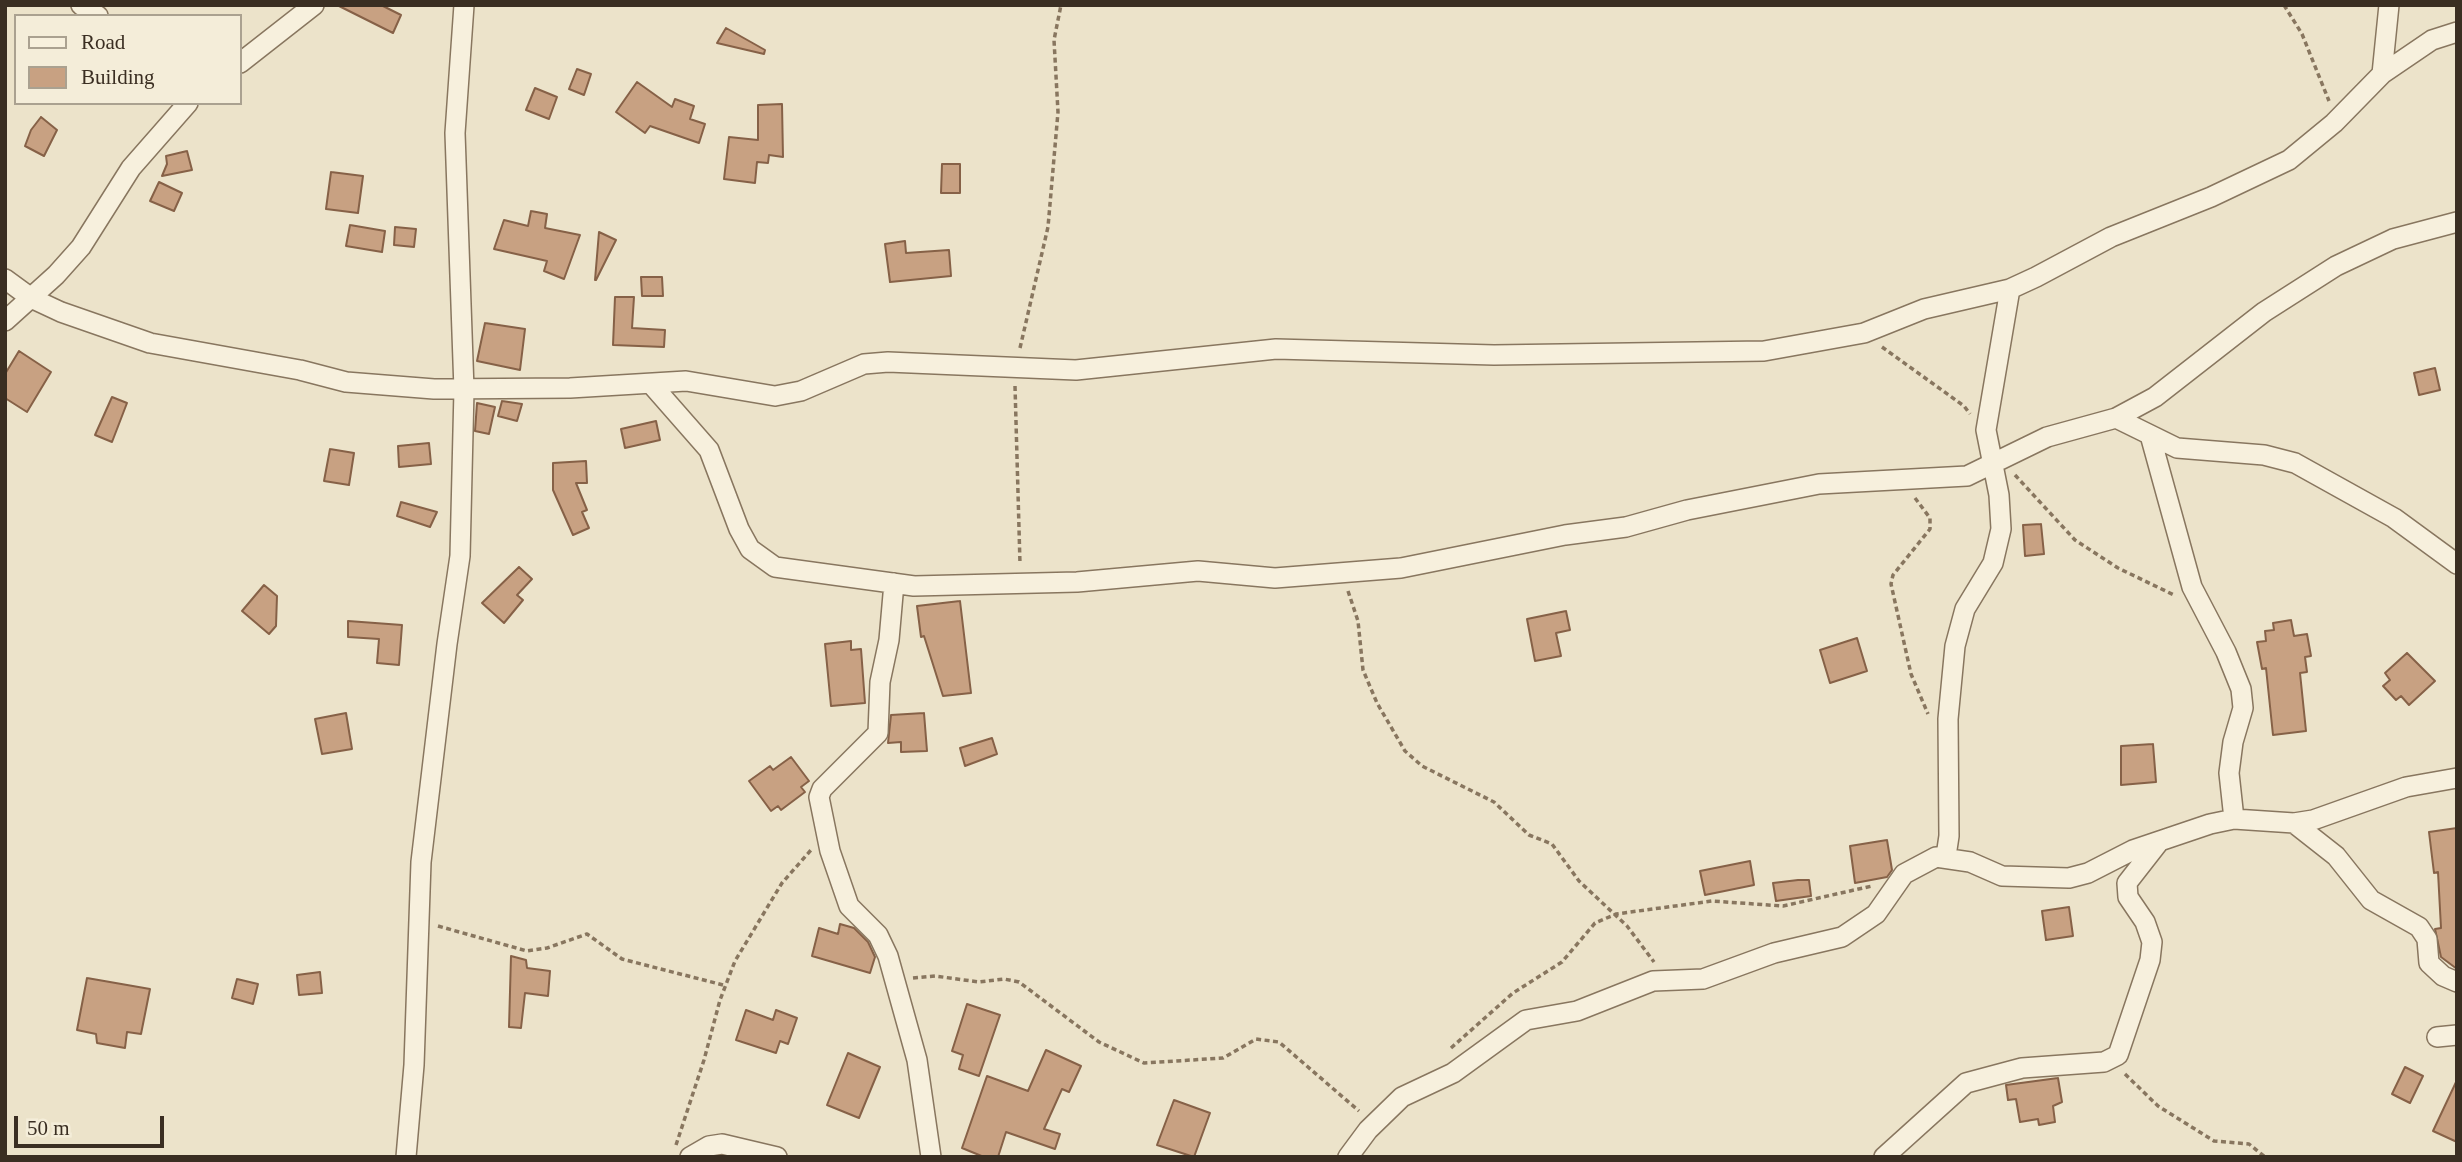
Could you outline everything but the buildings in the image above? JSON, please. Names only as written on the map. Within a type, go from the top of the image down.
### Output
[{"type":"street","points":[[242,61],[314,5]]},
{"type":"street","points":[[406,1157],[414,1065],[418,916],[426,809],[460,556],[464,390],[455,133],[464,5]]},
{"type":"street","points":[[2382,74],[2389,5]]},
{"type":"street","points":[[5,279],[31,298],[87,323],[150,343],[300,370],[346,382],[464,390],[699,382],[752,395],[775,396],[801,391],[864,364],[909,362],[1076,370],[1205,355],[1320,348],[1480,355],[1764,351],[1864,333],[1924,309],[2010,289],[2111,237],[2211,197],[2289,160],[2334,123],[2382,74],[2432,40],[2457,32]]},
{"type":"street","points":[[5,321],[81,247],[131,168],[186,105]]},
{"type":"street","points":[[652,385],[709,450],[739,529],[758,558],[775,567],[914,586],[1022,584],[1198,571],[1275,578],[1401,568],[1565,535],[1626,527],[1687,510],[1819,484],[1967,476],[2048,437],[2116,418],[2155,397],[2264,312],[2325,272],[2393,239],[2457,222]]},
{"type":"street","points":[[1945,856],[1950,836],[1948,719],[1955,646],[1965,609],[1993,563],[2001,529],[1994,465],[1987,438],[2010,289]]},
{"type":"street","points":[[2116,418],[2190,451],[2247,453],[2295,463],[2394,518],[2457,564]]},
{"type":"street","points":[[2150,435],[2161,465],[2192,587],[2231,663],[2243,701],[2229,773],[2234,820]]},
{"type":"street","points":[[894,583],[889,640],[880,682],[878,733],[820,793],[825,827],[849,906],[883,942],[917,1060],[931,1157]]},
{"type":"street","points":[[1348,1157],[1374,1124],[1402,1097],[1453,1073],[1526,1020],[1577,1011],[1660,981],[1703,979],[1774,953],[1842,937],[1876,914],[1898,883],[1914,867],[1936,857],[1945,856],[2002,876],[2069,878],[2210,824],[2234,820],[2294,823],[2335,813],[2406,787],[2457,778]]},
{"type":"street","points":[[2294,823],[2336,856],[2371,900],[2419,927],[2427,939],[2429,963],[2443,976],[2457,982]]},
{"type":"street","points":[[1884,1157],[1966,1083],[2022,1068],[2112,1059],[2118,1055],[2152,950],[2150,932],[2128,897],[2127,883],[2159,842]]},
{"type":"street","points":[[2437,1037],[2457,1035]]},
{"type":"street","points":[[683,1154],[722,1144],[777,1157]]},
{"type":"path","points":[[1022,584],[1019,555],[1018,415],[1013,367],[1048,227],[1058,112],[1054,40],[1061,5]]},
{"type":"path","points":[[2284,5],[2312,54],[2324,84],[2334,123]]},
{"type":"path","points":[[1864,333],[1964,406],[1987,438]]},
{"type":"path","points":[[1994,465],[2016,475],[2057,524],[2095,554],[2204,611]]},
{"type":"path","points":[[1900,481],[1930,518],[1927,536],[1891,579],[1911,674],[1929,716]]},
{"type":"path","points":[[1323,574],[1351,595],[1358,621],[1363,670],[1377,703],[1413,760],[1494,802],[1529,835],[1552,844],[1579,881],[1616,914],[1652,956],[1660,981]]},
{"type":"path","points":[[683,1154],[681,1124],[705,1060],[724,985],[782,883],[814,847],[825,827]]},
{"type":"path","points":[[1445,1055],[1513,993],[1562,962],[1595,923],[1616,914],[1712,901],[1783,906],[1898,883]]},
{"type":"path","points":[[418,916],[442,928],[527,951],[547,948],[587,934],[622,959],[724,985]]},
{"type":"path","points":[[894,979],[935,976],[979,982],[1004,979],[1019,982],[1099,1042],[1144,1063],[1223,1058],[1256,1040],[1279,1042],[1374,1124]]},
{"type":"path","points":[[2112,1059],[2158,1106],[2214,1141],[2249,1144],[2265,1157]]}]
